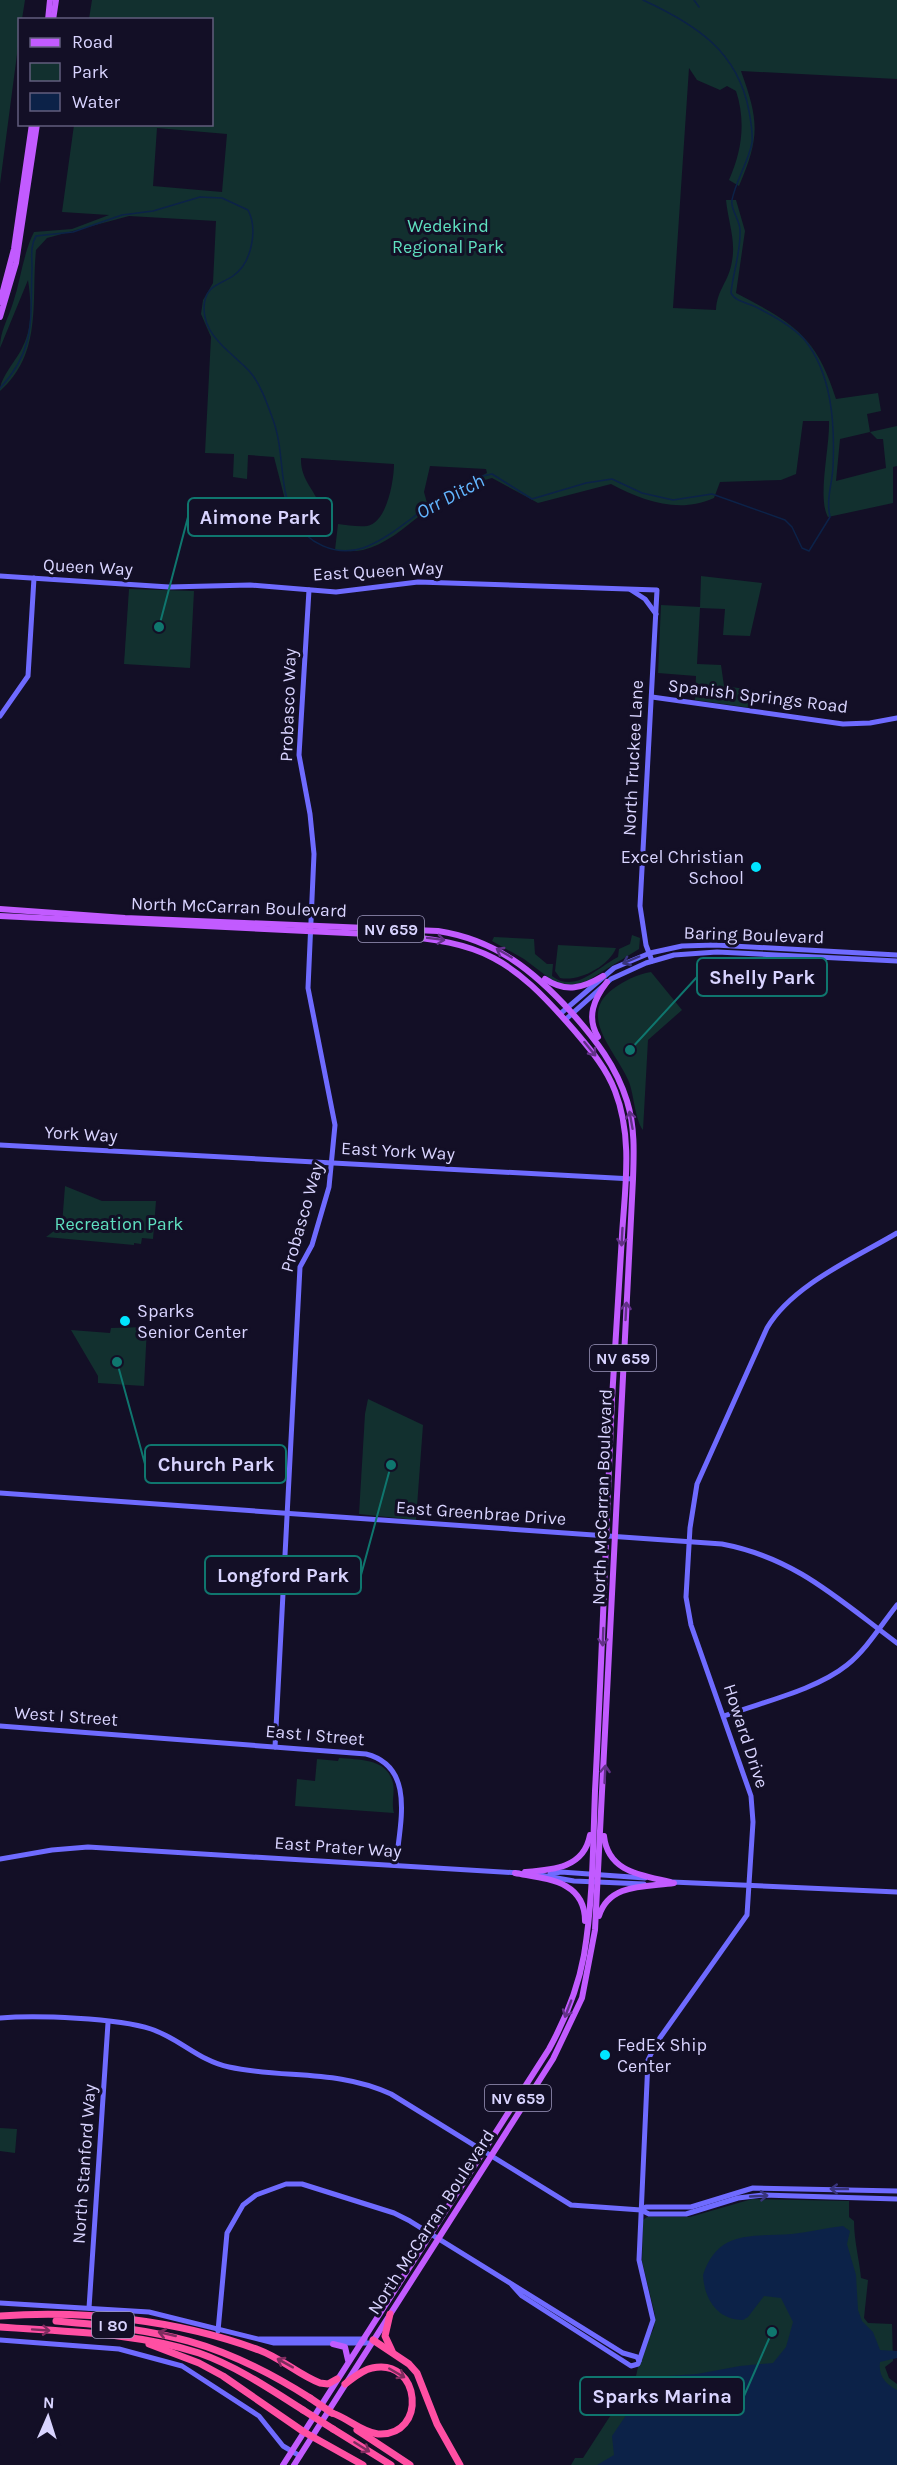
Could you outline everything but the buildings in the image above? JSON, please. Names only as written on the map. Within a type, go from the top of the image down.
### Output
[{"type":"highway","points":[[390,2314],[385,2336],[393,2353]]},
{"type":"highway","points":[[0,2317],[111,2319],[165,2324],[258,2350],[320,2383],[328,2384],[337,2379]]},
{"type":"highway","name":"I 80","points":[[0,2317],[132,2327],[176,2336],[216,2348],[254,2365],[310,2398],[328,2415]]},
{"type":"highway","name":"I 80","points":[[0,2327],[132,2338],[201,2354],[237,2370],[391,2465]]},
{"type":"highway","points":[[132,2338],[199,2363],[235,2384],[312,2437],[363,2465]]},
{"type":"highway","points":[[372,2341],[393,2353],[417,2373],[437,2424],[460,2465]]},
{"type":"highway","points":[[328,2415],[340,2417],[363,2429],[381,2434],[400,2428],[413,2408],[414,2398],[409,2383],[401,2374],[390,2368],[367,2369],[345,2384]]},
{"type":"highway","points":[[340,2417],[410,2465]]},
{"type":"main road","points":[[48,18],[51,0]]},
{"type":"main road","points":[[53,18],[56,0]]},
{"type":"main road","points":[[0,302],[14,249],[32,126]]},
{"type":"main road","points":[[0,317],[16,263],[37,126]]},
{"type":"main road","name":"North McCarran Boulevard","points":[[0,909],[311,929],[436,939],[465,945],[517,972],[560,1014],[591,1050],[615,1091],[626,1138],[626,1178],[606,1537],[592,1874],[584,1952],[571,2003],[556,2037],[304,2432]]},
{"type":"main road","name":"North McCarran Boulevard","points":[[0,916],[311,929],[438,931],[465,936],[500,950],[532,971],[567,1007],[609,1059],[620,1081],[632,1122],[633,1179],[599,1882],[594,1946],[582,1998],[563,2042],[372,2341],[328,2415]]},
{"type":"main road","points":[[532,971],[554,985],[569,988],[585,986],[603,976]]},
{"type":"main road","points":[[607,982],[595,1003],[591,1018],[594,1031],[609,1059]]},
{"type":"main road","points":[[603,1809],[605,1842],[614,1863],[628,1872],[674,1883]]},
{"type":"main road","points":[[515,1873],[560,1868],[572,1863],[587,1848],[594,1820]]},
{"type":"main road","points":[[515,1873],[559,1881],[577,1894],[585,1916],[584,1952]]},
{"type":"main road","points":[[594,1946],[601,1911],[613,1894],[628,1888],[674,1883]]},
{"type":"main road","points":[[333,2344],[346,2348],[348,2363]]},
{"type":"main road","name":"NV 659","points":[[294,2465],[328,2415]]},
{"type":"main road","name":"NV 659","points":[[284,2465],[304,2432]]},
{"type":"street","name":"Queen Way","points":[[0,576],[174,587]]},
{"type":"street","points":[[0,716],[28,676],[34,578]]},
{"type":"street","name":"East Queen Way","points":[[174,587],[250,585],[349,591],[418,582],[657,590]]},
{"type":"street","points":[[630,589],[645,599],[656,615]]},
{"type":"street","name":"Probasco Way","points":[[275,1747],[300,1267],[314,1240],[330,1187],[335,1125],[309,988],[313,836],[299,755],[309,590]]},
{"type":"street","name":"North Truckee Lane","points":[[652,961],[640,906],[657,590]]},
{"type":"street","name":"Spanish Springs Road","points":[[652,698],[843,724],[870,723],[897,718]]},
{"type":"street","name":"Baring Boulevard","points":[[560,1014],[603,976],[623,964],[650,953],[682,946],[707,945],[897,955]]},
{"type":"street","name":"Baring Boulevard","points":[[565,1020],[607,982],[652,961],[685,953],[717,952],[897,962]]},
{"type":"street","name":"York Way","points":[[0,1144],[160,1154]]},
{"type":"street","name":"East York Way","points":[[160,1154],[633,1179]]},
{"type":"street","name":"Howard Drive","points":[[639,2361],[652,2327],[653,2313],[639,2260],[647,2067],[651,2053],[741,1927],[749,1909],[753,1822],[751,1796],[689,1616],[686,1597],[694,1498],[702,1470],[772,1319],[790,1299],[816,1281],[897,1233]]},
{"type":"street","name":"East Greenbrae Drive","points":[[0,1493],[614,1538],[689,1541],[737,1547],[781,1562],[822,1585],[897,1643]]},
{"type":"street","points":[[724,1716],[828,1677],[849,1663],[897,1605]]},
{"type":"street","name":"West I Street","points":[[0,1726],[131,1736]]},
{"type":"street","name":"East I Street","points":[[131,1736],[366,1754],[379,1757],[390,1764],[400,1781],[396,1865]]},
{"type":"street","name":"East Prater Way","points":[[0,1859],[67,1848],[126,1848],[549,1875],[591,1882],[897,1892]]},
{"type":"street","name":"East Prater Way","points":[[549,1875],[561,1872],[599,1874],[674,1883]]},
{"type":"street","points":[[0,2018],[108,2023],[151,2029],[222,2066],[333,2076],[369,2084],[391,2094],[571,2205],[641,2210],[649,2214],[686,2214],[752,2196],[897,2199]]},
{"type":"street","name":"North Stanford Way","points":[[89,2308],[108,2023]]},
{"type":"street","points":[[218,2331],[227,2233],[243,2205],[270,2187],[302,2184],[394,2213],[527,2292],[623,2353],[633,2355],[639,2361],[636,2366],[628,2364],[522,2296],[512,2285]]},
{"type":"street","points":[[641,2210],[646,2207],[691,2207],[735,2191],[753,2188],[897,2191]]},
{"type":"street","points":[[0,2303],[149,2312],[218,2331],[274,2343],[333,2344],[362,2341]]},
{"type":"street","points":[[259,2339],[372,2341]]},
{"type":"street","points":[[628,2364],[628,2360],[648,2339]]},
{"type":"street","points":[[0,2340],[87,2346],[143,2354],[189,2368],[258,2416],[283,2446],[300,2456]]},
{"type":"green space","points":[[0,0],[25,0],[22,18],[18,18],[18,47],[0,184]]},
{"type":"green space","name":"Wedekind Regional Park","points":[[92,0],[897,0],[897,79],[741,71],[751,103],[755,129],[751,154],[739,186],[729,180],[740,147],[742,125],[736,91],[727,86],[720,90],[697,80],[689,68],[673,308],[716,310],[718,296],[728,275],[733,253],[726,200],[736,200],[745,231],[736,293],[773,313],[800,333],[820,360],[836,399],[878,393],[881,411],[867,414],[870,432],[897,426],[897,466],[893,467],[893,503],[828,517],[825,508],[824,485],[829,421],[803,421],[796,474],[781,480],[720,482],[714,498],[701,503],[674,505],[661,503],[636,496],[611,484],[538,503],[492,478],[464,488],[446,498],[394,535],[371,548],[359,551],[335,550],[338,524],[367,526],[380,517],[391,490],[394,464],[301,458],[304,475],[319,503],[322,520],[290,519],[274,457],[248,455],[247,479],[233,477],[234,454],[205,453],[211,337],[201,314],[203,300],[213,283],[216,221],[129,216],[47,238],[36,250],[34,307],[29,343],[14,376],[0,391],[3,380],[26,338],[30,322],[28,280],[0,348],[27,249],[34,232],[72,229],[109,215],[62,212],[74,126],[213,126],[213,18],[89,18]],"holes":[[[157,128],[227,134],[222,192],[153,186]],[[870,432],[877,439],[883,439],[886,468],[836,481],[840,439]],[[430,466],[486,469],[487,473],[427,503],[424,492]]]},
{"type":"green space","points":[[701,576],[762,583],[750,636],[723,635],[725,609],[700,608],[697,664],[721,665],[724,686],[753,690],[751,708],[695,700],[696,676],[658,673],[661,605],[700,607]]},
{"type":"green space","points":[[129,589],[194,591],[190,668],[124,664]]},
{"type":"green space","points":[[632,935],[640,938],[639,949],[587,981],[574,985],[557,984],[524,959],[492,941],[494,937],[534,939],[535,954],[547,964],[553,964],[552,976],[569,982],[586,977],[618,957],[619,949],[630,944]]},
{"type":"green space","points":[[558,945],[616,948],[607,961],[593,971],[568,979],[560,978],[555,971]]},
{"type":"green space","points":[[651,972],[682,1010],[648,1040],[643,1130],[638,1120],[629,1082],[603,1034],[598,1011],[603,1000],[613,989],[631,978]]},
{"type":"green space","name":"Recreation Park","points":[[65,1186],[102,1201],[156,1201],[153,1239],[142,1238],[141,1244],[134,1243],[134,1245],[46,1237],[62,1225]]},
{"type":"green space","points":[[147,1327],[144,1386],[98,1383],[98,1376],[71,1330],[110,1333],[111,1328]]},
{"type":"green space","points":[[368,1399],[423,1425],[416,1520],[359,1514],[365,1414]]},
{"type":"green space","points":[[339,1758],[363,1760],[385,1769],[393,1783],[394,1813],[295,1806],[297,1779],[315,1781],[317,1759],[338,1761]]},
{"type":"green space","points":[[0,2128],[17,2129],[15,2153],[0,2151]]},
{"type":"green space","points":[[752,2199],[849,2201],[849,2217],[854,2221],[861,2278],[868,2280],[864,2318],[868,2323],[892,2324],[893,2361],[885,2367],[889,2378],[897,2384],[897,2465],[571,2465],[575,2458],[583,2458],[636,2376],[641,2354],[654,2328],[655,2315],[642,2261],[643,2220],[647,2217],[690,2217]]},
{"type":"water","points":[[843,2226],[850,2231],[847,2244],[856,2275],[858,2310],[862,2321],[873,2332],[880,2350],[897,2351],[897,2358],[880,2362],[880,2371],[889,2385],[897,2390],[897,2465],[597,2465],[614,2455],[612,2436],[652,2377],[697,2374],[773,2363],[786,2347],[793,2322],[781,2298],[764,2296],[743,2320],[734,2319],[719,2312],[709,2299],[703,2275],[718,2250],[738,2238],[792,2234]]},
{"type":"waterway","name":"Orr Ditch","points":[[0,388],[12,374],[26,346],[31,317],[32,248],[36,236],[73,232],[122,215],[153,211],[200,197],[222,198],[248,210],[253,226],[253,236],[249,254],[240,270],[207,294],[204,307],[205,318],[208,327],[220,344],[250,372],[260,387],[276,429],[289,507],[299,528],[314,541],[343,551],[363,548],[395,531],[457,487],[492,474],[532,499],[586,483],[612,479],[642,493],[673,500],[712,494],[785,520],[792,527],[802,548],[809,551],[830,517],[829,498],[833,451],[830,400],[821,367],[804,339],[782,322],[755,306],[739,300],[731,293],[740,238],[740,226],[732,207],[732,200],[752,143],[749,111],[743,90],[735,72],[711,42],[680,19],[643,0]]},
{"type":"waterway","points":[[694,0],[699,7]]},
{"type":"place","name":"Aimone Park","points":[[159,627]]},
{"type":"place","name":"Excel Christian School","points":[[756,867]]},
{"type":"place","name":"Shelly Park","points":[[630,1050]]},
{"type":"place","name":"Sparks Senior Center","points":[[125,1321]]},
{"type":"place","name":"Church Park","points":[[117,1362]]},
{"type":"place","name":"Longford Park","points":[[391,1465]]},
{"type":"place","name":"FedEx Ship Center","points":[[605,2055]]},
{"type":"place","name":"Sparks Marina","points":[[772,2332]]}]
